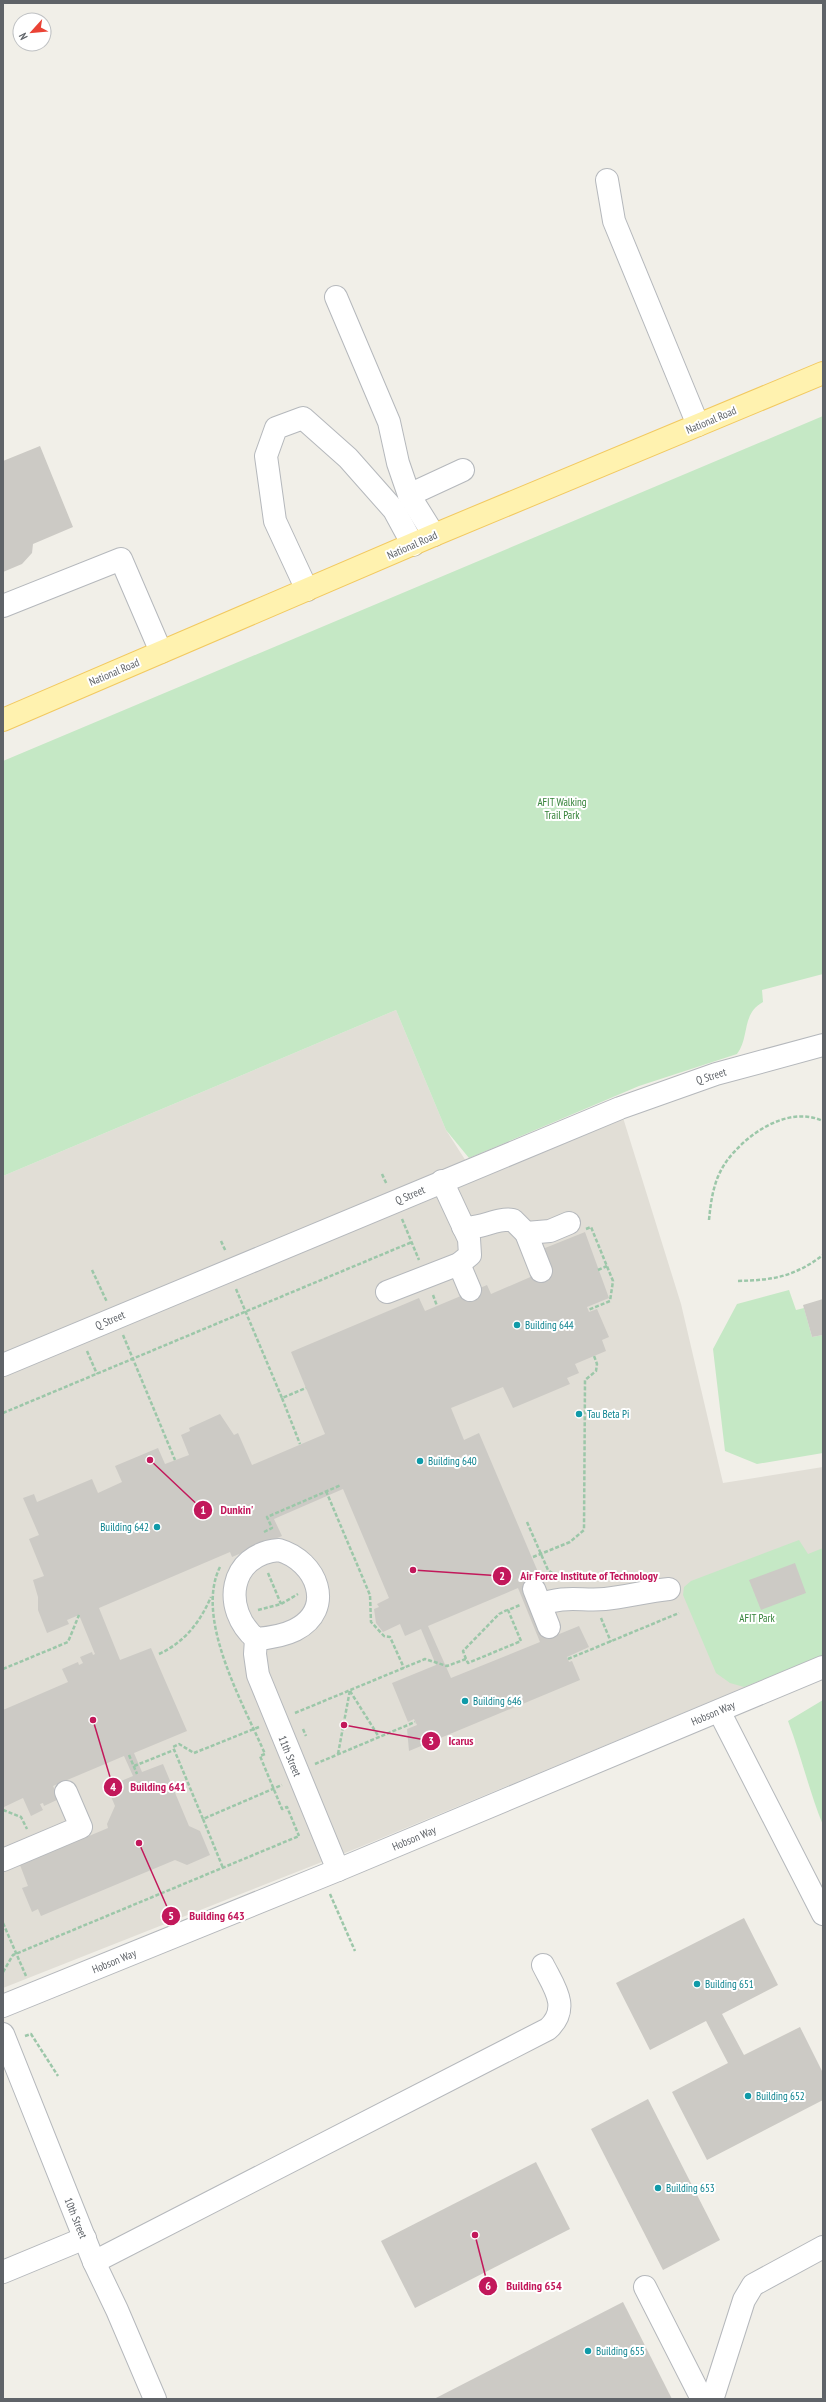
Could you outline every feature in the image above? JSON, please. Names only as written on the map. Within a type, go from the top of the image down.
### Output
[{"type":"main road","name":"National Road","points":[[3,720],[434,535],[823,373]]},
{"type":"street","points":[[607,180],[614,221],[698,425]]},
{"type":"street","points":[[336,297],[389,422],[398,462],[410,495],[434,535]]},
{"type":"street","points":[[307,590],[275,520],[266,456],[276,428],[303,418],[348,458],[394,510],[413,545]]},
{"type":"street","points":[[410,495],[463,470]]},
{"type":"street","points":[[3,606],[121,559],[161,652]]},
{"type":"street","name":"Q Street","points":[[3,1365],[442,1181],[658,1094],[724,1072],[823,1045]]},
{"type":"street","points":[[387,1292],[459,1264],[470,1254],[471,1249],[463,1227],[442,1181]]},
{"type":"street","points":[[463,1227],[473,1229],[507,1219],[516,1223],[526,1234],[541,1271]]},
{"type":"street","points":[[526,1234],[563,1231]]},
{"type":"street","points":[[459,1264],[470,1290]]},
{"type":"street","points":[[259,1544],[290,1553],[305,1564],[316,1583],[317,1602],[305,1623],[295,1630],[282,1635],[256,1639],[242,1625],[238,1616],[234,1594],[236,1582],[259,1544]]},
{"type":"street","points":[[537,1597],[551,1600],[577,1598],[606,1599],[642,1591],[669,1589]]},
{"type":"street","points":[[537,1597],[549,1627]]},
{"type":"street","name":"11th Street","points":[[256,1639],[255,1654],[258,1675],[298,1775],[332,1878]]},
{"type":"street","name":"Hobson Way","points":[[3,2006],[332,1878],[823,1667]]},
{"type":"street","points":[[719,1711],[823,1914]]},
{"type":"street","points":[[3,1860],[81,1828],[66,1792]]},
{"type":"street","points":[[94,2262],[548,2029],[559,2016],[561,2008],[556,1990],[543,1965]]},
{"type":"street","name":"10th Street","points":[[11,2036],[94,2262],[118,2310],[155,2399]]},
{"type":"street","points":[[3,2272],[85,2238]]},
{"type":"street","points":[[645,2287],[703,2399],[714,2394],[744,2300],[753,2284],[823,2247]]},
{"type":"path","points":[[709,1220],[712,1193],[721,1172],[734,1153],[750,1136],[770,1125],[788,1118],[812,1118],[823,1121]]},
{"type":"path","points":[[588,1310],[610,1300],[613,1281],[591,1227]]},
{"type":"path","points":[[221,1241],[229,1260],[228,1271],[246,1311],[300,1444]]},
{"type":"path","points":[[3,1413],[133,1360],[412,1242]]},
{"type":"path","points":[[738,1281],[783,1278],[801,1270],[823,1255]]},
{"type":"path","points":[[598,1270],[607,1266]]},
{"type":"path","points":[[92,1270],[115,1318],[175,1460]]},
{"type":"path","points":[[80,1333],[97,1374]]},
{"type":"path","points":[[533,1557],[570,1542],[584,1530],[585,1380],[596,1371],[597,1364],[594,1356]]},
{"type":"path","points":[[282,1398],[306,1388]]},
{"type":"path","points":[[281,1604],[259,1544],[272,1528],[267,1516],[341,1485]]},
{"type":"path","points":[[326,1491],[370,1594],[371,1622],[384,1636],[390,1637],[404,1668]]},
{"type":"path","points":[[528,1522],[540,1554],[548,1570],[573,1588],[577,1598]]},
{"type":"path","points":[[238,1616],[281,1604],[316,1583]]},
{"type":"path","points":[[159,1654],[179,1642],[191,1631],[200,1619],[212,1594]]},
{"type":"path","points":[[508,1610],[521,1641],[468,1663],[463,1651],[499,1614],[537,1597]]},
{"type":"path","points":[[568,1659],[679,1613]]},
{"type":"path","points":[[3,1669],[68,1642],[79,1615]]},
{"type":"path","points":[[223,1868],[173,1747],[179,1744],[194,1753],[276,1721],[425,1659],[447,1666],[466,1658]]},
{"type":"path","points":[[350,1690],[379,1737]]},
{"type":"path","points":[[338,1754],[350,1690]]},
{"type":"path","points":[[203,1819],[298,1775],[338,1754],[415,1722]]},
{"type":"path","points":[[134,1766],[174,1750]]},
{"type":"path","points":[[129,1755],[137,1774]]},
{"type":"path","points":[[3,1810],[21,1817],[28,1831]]},
{"type":"path","points":[[3,1972],[13,1955],[300,1836]]},
{"type":"path","points":[[332,1878],[355,1951]]},
{"type":"path","points":[[3,1923],[33,1994]]},
{"type":"path","points":[[11,2036],[31,2034],[58,2076]]},
{"type":"shaded area","points":[[396,1010],[446,1130],[471,1169],[620,1108],[681,1304],[723,1483],[823,1467],[823,1655],[360,1847],[3,1988],[3,1176]]},
{"type":"green space","name":"AFIT Walking Trail Park","points":[[823,416],[823,974],[762,990],[763,1002],[751,1013],[741,1047],[737,1054],[639,1086],[469,1158],[446,1130],[396,1010],[3,1176],[3,761]]},
{"type":"green space","points":[[789,1290],[796,1310],[804,1308],[812,1337],[823,1335],[823,1453],[757,1464],[725,1451],[713,1349],[737,1304]]},
{"type":"green space","name":"AFIT Park","points":[[799,1540],[808,1554],[823,1548],[823,1655],[744,1687],[730,1683],[716,1673],[683,1595],[684,1587],[691,1581]]},
{"type":"green space","points":[[823,1700],[823,1825],[788,1721]]},
{"type":"building","points":[[40,446],[73,527],[33,544],[32,553],[22,564],[3,572],[3,461]]},
{"type":"building","points":[[585,1232],[609,1298],[587,1307],[589,1312],[597,1309],[609,1337],[602,1340],[606,1351],[575,1364],[579,1373],[567,1378],[570,1384],[513,1408],[503,1387],[451,1408],[464,1440],[479,1433],[541,1579],[525,1586],[547,1639],[579,1626],[589,1647],[567,1657],[569,1662],[572,1661],[580,1680],[409,1751],[407,1729],[417,1725],[414,1719],[408,1722],[392,1683],[436,1665],[421,1629],[405,1636],[400,1624],[383,1632],[376,1623],[374,1609],[379,1607],[377,1604],[389,1598],[343,1489],[274,1519],[282,1536],[232,1557],[230,1552],[99,1608],[120,1660],[151,1648],[187,1731],[134,1753],[142,1772],[163,1764],[189,1826],[200,1831],[210,1855],[187,1865],[175,1860],[41,1916],[38,1909],[32,1912],[22,1888],[28,1886],[20,1865],[108,1828],[107,1824],[115,1806],[107,1787],[133,1776],[124,1756],[53,1786],[59,1799],[44,1806],[43,1803],[40,1804],[43,1810],[31,1816],[23,1798],[4,1807],[3,1710],[68,1682],[62,1669],[78,1662],[79,1665],[83,1663],[80,1657],[92,1652],[93,1655],[95,1654],[79,1615],[67,1620],[69,1624],[47,1633],[38,1610],[38,1597],[33,1580],[44,1576],[29,1539],[39,1535],[23,1498],[34,1494],[37,1502],[92,1479],[98,1493],[122,1482],[115,1466],[158,1448],[165,1464],[189,1455],[181,1435],[190,1431],[189,1428],[220,1414],[234,1435],[238,1433],[252,1465],[325,1434],[291,1352],[419,1298],[425,1311],[487,1285],[491,1294],[535,1275],[540,1250]],"holes":[[[518,1588],[540,1642],[451,1678],[428,1626]]]},
{"type":"building","points":[[823,1299],[823,1335],[812,1337],[803,1305]]},
{"type":"building","points":[[795,1563],[806,1593],[761,1610],[749,1580]]},
{"type":"building","points":[[744,1918],[778,1985],[722,2014],[744,2055],[800,2027],[823,2073],[823,2100],[707,2160],[672,2092],[728,2063],[706,2021],[650,2050],[616,1983]]},
{"type":"building","name":"Building 653","points":[[648,2099],[720,2240],[663,2270],[591,2129]]},
{"type":"building","points":[[536,2162],[570,2229],[415,2308],[381,2241]]},
{"type":"building","name":"Building 655","points":[[623,2302],[672,2399],[434,2399]]},
{"type":"place","name":"Building 644","points":[[517,1325]]},
{"type":"place","name":"Tau Beta Pi","points":[[579,1414]]},
{"type":"place","name":"Dunkin'","points":[[150,1460]]},
{"type":"place","name":"Building 640","points":[[420,1461]]},
{"type":"place","name":"Building 642","points":[[157,1527]]},
{"type":"place","name":"Air Force Institute of Technology","points":[[413,1570]]},
{"type":"place","name":"Building 646","points":[[465,1701]]},
{"type":"place","name":"Building 641","points":[[93,1720]]},
{"type":"place","name":"Icarus","points":[[344,1725]]},
{"type":"place","name":"Building 643","points":[[139,1843]]},
{"type":"place","name":"Building 651","points":[[697,1984]]},
{"type":"place","name":"Building 652","points":[[748,2096]]},
{"type":"place","name":"Building 653","points":[[658,2188]]},
{"type":"place","name":"Building 654","points":[[475,2235]]},
{"type":"place","name":"Building 655","points":[[588,2351]]}]
